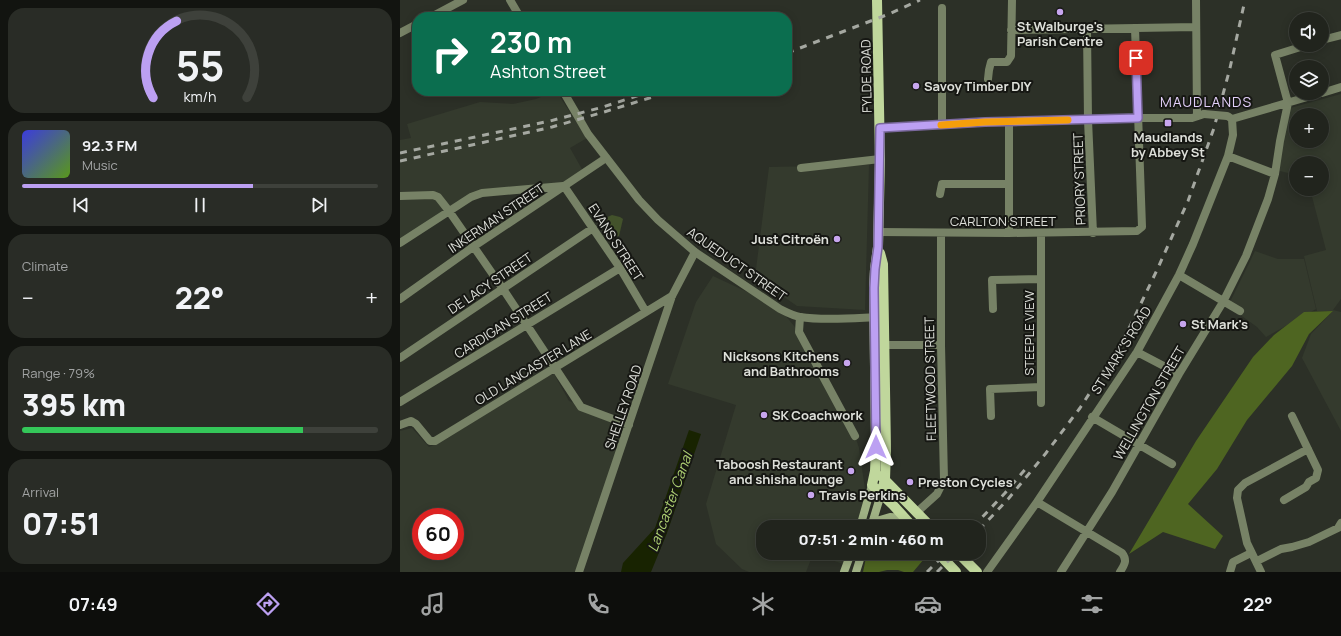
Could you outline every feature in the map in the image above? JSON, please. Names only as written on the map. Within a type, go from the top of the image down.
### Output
[{"type":"main road","name":"FYLDE ROAD","points":[[877,0],[880,159],[878,247],[875,269],[879,317],[884,345],[886,444],[885,479],[881,494]]},
{"type":"main road","name":"FYLDE ROAD","points":[[872,485],[875,472],[879,317]]},
{"type":"main road","points":[[875,472],[885,479],[924,520]]},
{"type":"main road","points":[[862,520],[872,485],[905,518]]},
{"type":"main road","points":[[873,520],[881,494]]},
{"type":"main road","points":[[882,520],[890,517],[905,518]]},
{"type":"main road","points":[[844,572],[848,560]]},
{"type":"main road","points":[[856,572],[860,560]]},
{"type":"main road","points":[[945,560],[956,572]]},
{"type":"main road","points":[[965,560],[977,572]]},
{"type":"street","points":[[440,12],[463,0]]},
{"type":"street","points":[[510,0],[517,12]]},
{"type":"street","points":[[988,79],[991,62],[1007,62],[1011,56],[1012,0]]},
{"type":"street","points":[[1196,0],[1200,115]]},
{"type":"street","points":[[942,8],[942,125]]},
{"type":"street","points":[[400,33],[412,27]]},
{"type":"street","points":[[1011,30],[1196,27]]},
{"type":"street","name":"PRIORY STREET","points":[[1087,28],[1088,120],[1093,233]]},
{"type":"street","points":[[1135,28],[1138,118]]},
{"type":"street","points":[[1329,38],[1341,35]]},
{"type":"street","points":[[1288,103],[1275,55],[1289,51]]},
{"type":"street","points":[[1329,91],[1341,87]]},
{"type":"street","name":"AQUEDUCT STREET","points":[[566,96],[588,134],[639,200],[658,220],[696,252],[780,309],[800,317],[879,317]]},
{"type":"street","points":[[880,128],[1009,122],[1192,118],[1200,115],[1230,118],[1298,100]]},
{"type":"street","name":"WELLINGTON STREET","points":[[1061,572],[1112,492],[1179,374],[1223,302],[1246,256],[1268,199],[1275,174],[1288,103]]},
{"type":"street","name":"CARLTON STREET","points":[[878,232],[1093,233],[1137,231],[1142,227],[1138,118]]},
{"type":"street","name":"ST MARK'S ROAD","points":[[987,572],[1037,502],[1092,417],[1137,352],[1179,275],[1194,244],[1228,156],[1233,135],[1230,118]]},
{"type":"street","points":[[1009,122],[1009,233]]},
{"type":"street","points":[[1228,156],[1275,174]]},
{"type":"street","name":"INKERMAN STREET","points":[[400,299],[473,247],[606,158]]},
{"type":"street","points":[[801,168],[880,159]]},
{"type":"street","points":[[940,194],[942,184],[1009,184]]},
{"type":"street","points":[[400,243],[471,197],[482,193],[564,186]]},
{"type":"street","name":"EVANS STREET","points":[[564,186],[620,268],[646,312]]},
{"type":"street","points":[[400,196],[434,195],[441,200],[503,289],[581,407],[629,424]]},
{"type":"street","name":"DE LACY STREET","points":[[400,358],[593,228]]},
{"type":"street","name":"FLEETWOOD STREET","points":[[916,513],[937,494],[944,480],[941,345],[941,233]]},
{"type":"street","name":"STEEPLE VIEW","points":[[1041,233],[1041,403]]},
{"type":"street","name":"SHELLEY ROAD","points":[[580,572],[672,296],[696,252]]},
{"type":"street","name":"CARDIGAN STREET","points":[[400,403],[620,268]]},
{"type":"street","points":[[1179,275],[1240,311]]},
{"type":"street","name":"STEEPLE VIEW","points":[[993,309],[992,280],[1040,279]]},
{"type":"street","name":"OLD LANCASTER LANE","points":[[400,425],[411,421],[416,424],[430,441],[435,441],[672,296]]},
{"type":"street","points":[[800,317],[799,332],[855,436]]},
{"type":"street","points":[[884,345],[941,345]]},
{"type":"street","points":[[1137,352],[1179,374]]},
{"type":"street","name":"STEEPLE VIEW","points":[[991,416],[990,389],[1041,387]]},
{"type":"street","points":[[1284,500],[1306,487],[1309,482],[1316,478],[1318,470],[1292,416]]},
{"type":"street","points":[[1092,417],[1172,464]]},
{"type":"street","points":[[1262,572],[1247,543],[1237,498],[1238,490],[1245,484],[1308,450]]},
{"type":"street","points":[[1037,502],[1122,553],[1125,558],[1125,563],[1120,572]]},
{"type":"street","points":[[1256,561],[1281,549],[1309,542],[1338,528],[1341,523]]},
{"type":"street","points":[[1230,572],[1233,562],[1251,552]]},
{"type":"shaded area","points":[[1341,94],[1341,299],[1333,310],[1341,312],[1341,431],[1302,358],[1311,334],[1333,311],[1317,311],[1304,256],[1326,250],[1312,196],[1329,196],[1329,156],[1289,156],[1289,173],[1272,169],[1283,110],[1289,108],[1289,148],[1329,148],[1329,108],[1290,108],[1319,100],[1329,100],[1329,97]]},
{"type":"shaded area","points":[[544,96],[559,96],[587,138],[570,148],[583,171],[563,185],[482,190],[400,241],[400,140],[411,138],[407,124],[480,102],[513,104]]},
{"type":"shaded area","points":[[869,165],[865,310],[797,306],[755,277],[769,167]]},
{"type":"shaded area","points":[[612,215],[623,219],[619,236],[610,235],[602,230],[605,218]]},
{"type":"shaded area","points":[[1255,251],[1278,259],[1304,259],[1316,309],[1266,337],[1257,327],[1228,306]]},
{"type":"shaded area","points":[[713,276],[769,302],[780,309],[799,332],[855,436],[859,448],[867,503],[861,520],[756,520],[756,560],[811,560],[806,572],[749,572],[742,569],[716,544],[706,504],[736,405],[668,384],[696,302]]},
{"type":"shaded area","points":[[554,374],[569,401],[627,423],[576,572],[400,572],[400,431],[412,428],[429,447],[441,442],[547,376]]},
{"type":"shaded area","points":[[832,560],[848,560],[846,565]]},
{"type":"green space","points":[[1333,311],[1309,334],[1292,366],[1247,420],[1217,469],[1188,504],[1223,536],[1215,549],[1163,532],[1129,554],[1196,441],[1253,357],[1274,335],[1304,312]]},
{"type":"green space","points":[[866,560],[923,560],[913,572],[887,570],[879,572],[863,572]]},
{"type":"water","name":"Lancaster Canal","points":[[689,430],[701,434],[667,533],[651,572],[621,572],[623,563],[655,528]]},
{"type":"railway","points":[[792,51],[889,14],[920,0]]},
{"type":"railway","points":[[986,523],[1009,498],[1046,453],[1080,408],[1122,343],[1188,201],[1214,128],[1230,68],[1245,0]]},
{"type":"railway","points":[[400,153],[550,121],[603,107],[637,96]]},
{"type":"railway","points":[[400,161],[552,127],[656,96]]},
{"type":"railway","points":[[980,520],[1028,466]]},
{"type":"railway","points":[[927,572],[939,560]]},
{"type":"railway","points":[[937,572],[949,560]]},
{"type":"slow traffic","points":[[941,125],[985,122],[1068,120]]},
{"type":"place","name":"St Walburge's Parish Centre","points":[[1060,12]]},
{"type":"place","name":"Savoy Timber DIY","points":[[916,86]]},
{"type":"place","name":"Maudlands by Abbey St","points":[[1168,123]]},
{"type":"place","name":"Just Citroën","points":[[837,239]]},
{"type":"place","name":"St Mark's","points":[[1183,324]]},
{"type":"place","name":"Nicksons Kitchens and Bathrooms","points":[[847,363]]},
{"type":"place","name":"SK Coachwork","points":[[764,415]]},
{"type":"place","name":"Taboosh Restaurant and shisha lounge","points":[[851,471]]},
{"type":"place","name":"Preston Cycles","points":[[910,482]]},
{"type":"place","name":"Travis Perkins","points":[[811,495]]},
{"type":"district","name":"MAUDLANDS","points":[[1206,102]]},
{"type":"route","points":[[876,447],[874,288],[878,247],[880,128],[985,122],[1138,118],[1136,58]]}]
